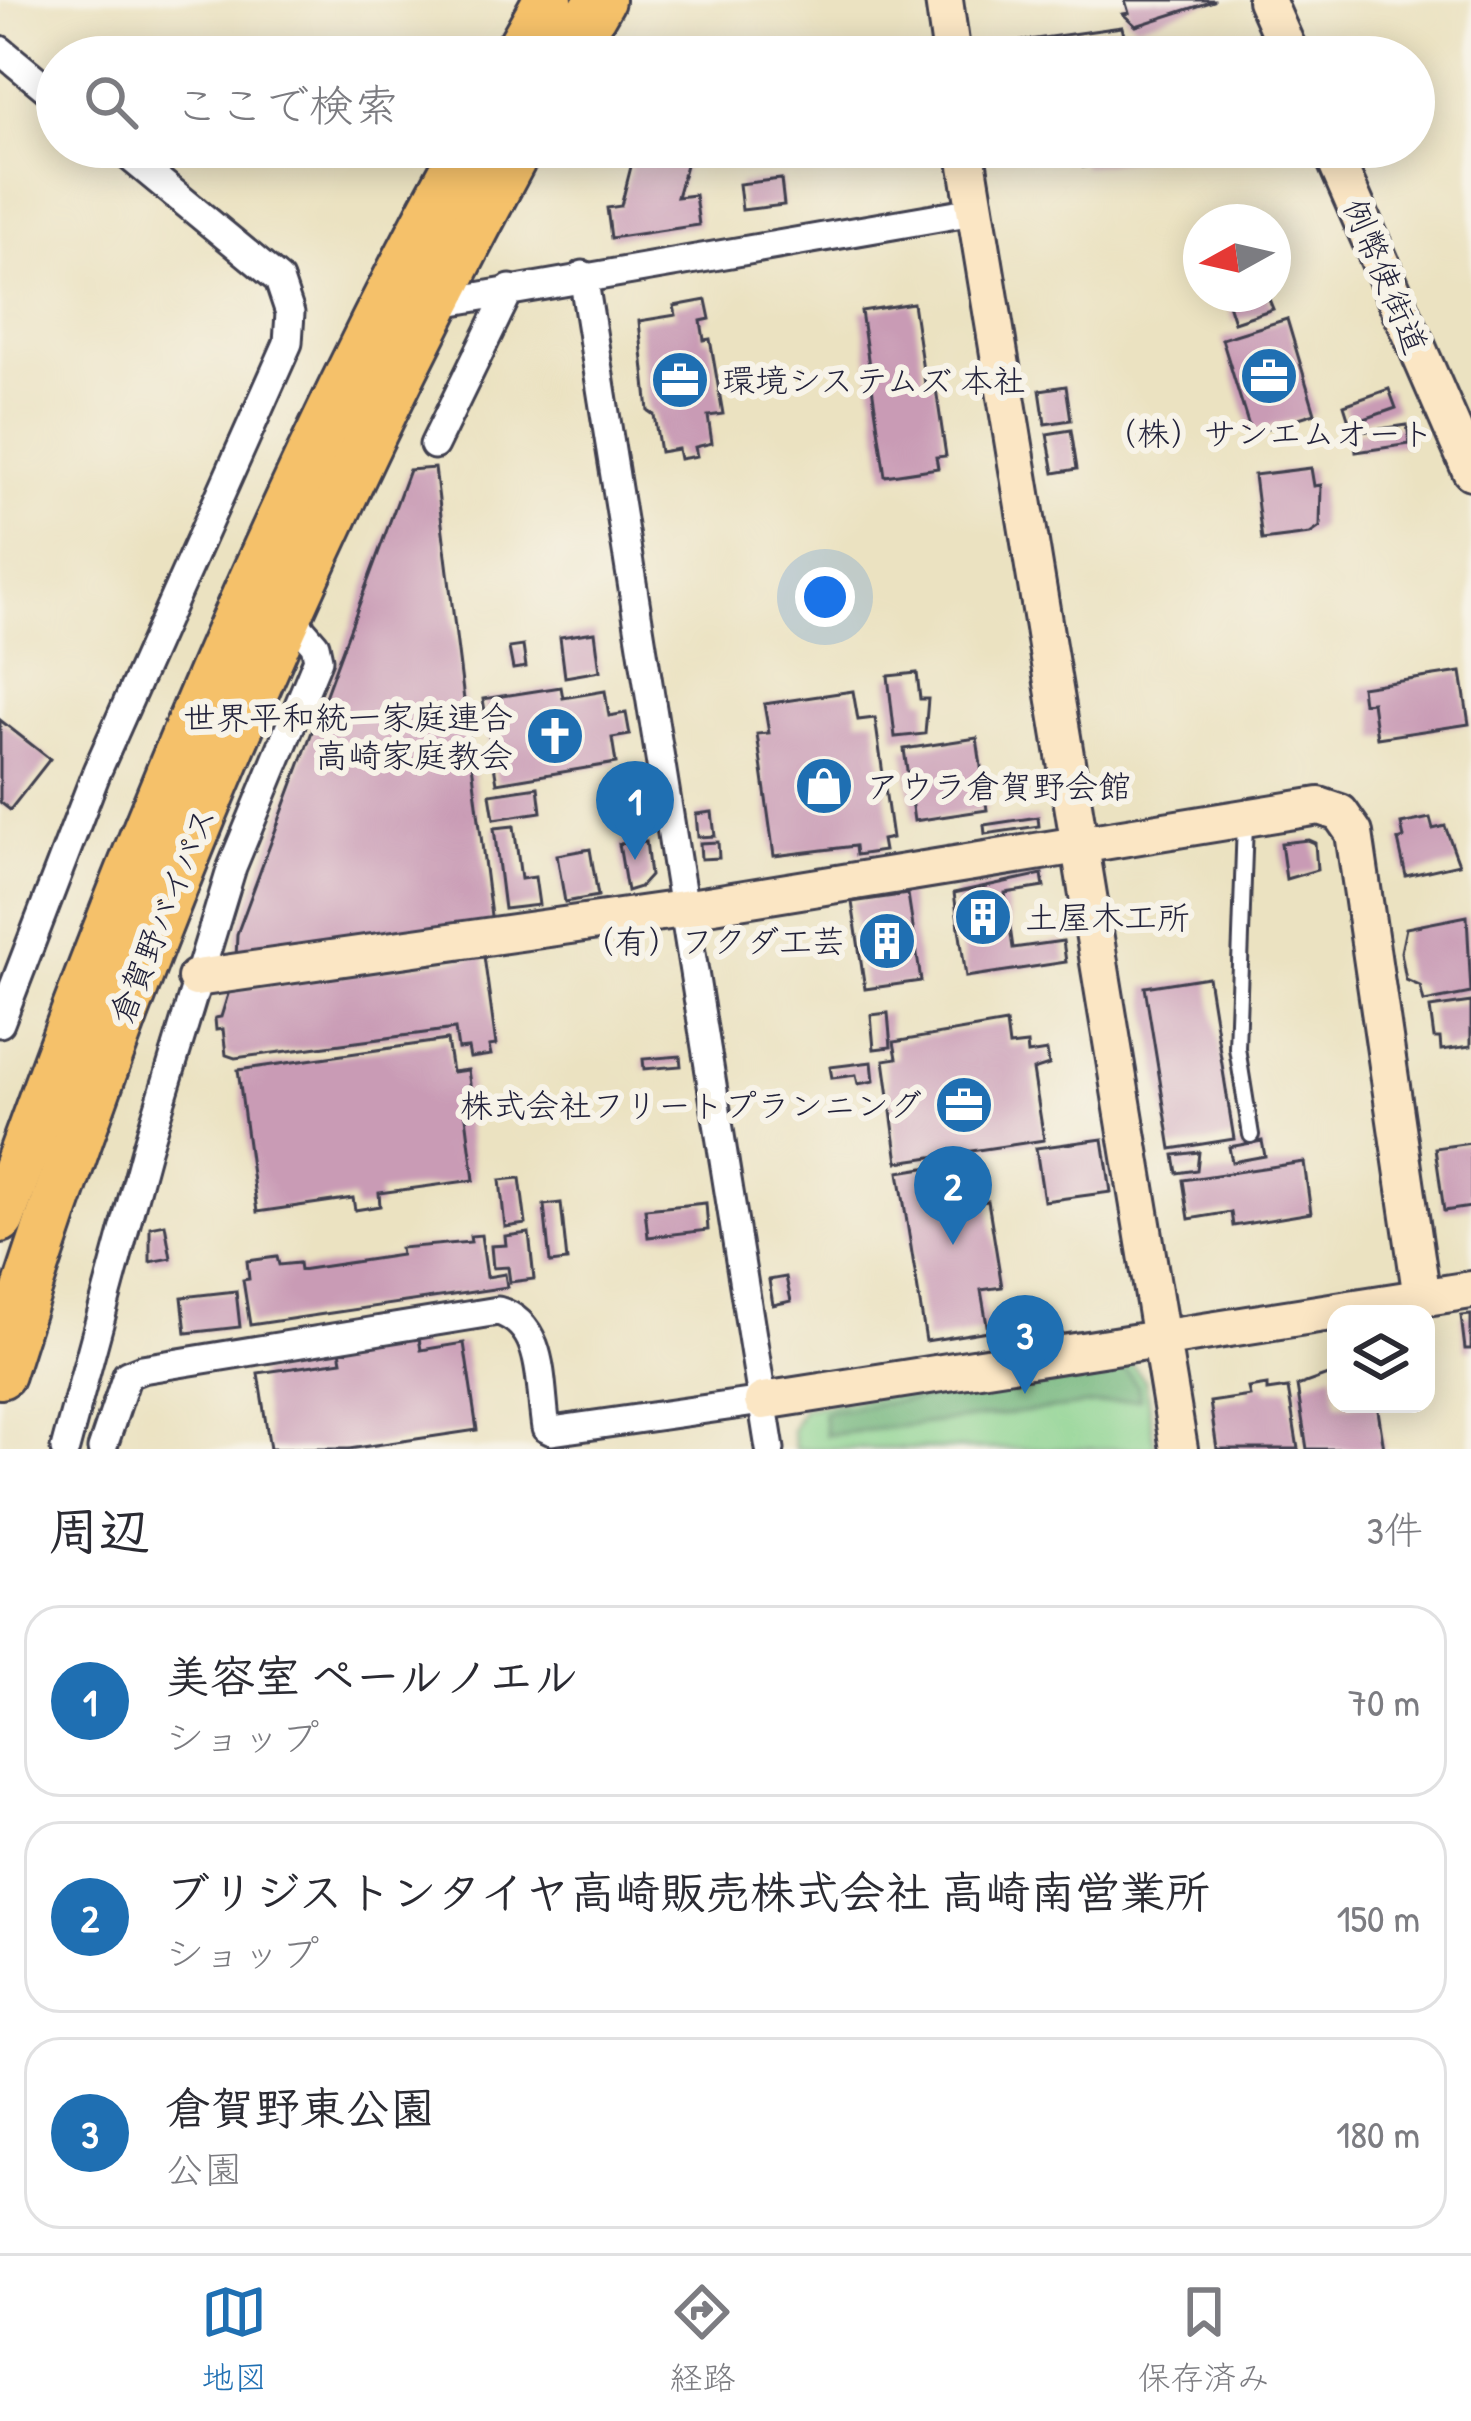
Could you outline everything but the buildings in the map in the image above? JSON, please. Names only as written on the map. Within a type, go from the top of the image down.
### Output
[{"type":"highway","points":[[528,36],[548,0]]},
{"type":"highway","points":[[579,36],[600,0]]},
{"type":"highway","name":"倉賀野バイパス","points":[[0,1218],[111,911],[187,728],[360,349],[456,168]]},
{"type":"highway","name":"倉賀野バイパス","points":[[0,1374],[144,951],[289,615],[436,304],[507,168]]},
{"type":"street","points":[[944,0],[949,36]]},
{"type":"street","points":[[1266,0],[1282,36]]},
{"type":"street","points":[[0,50],[36,80]]},
{"type":"street","points":[[0,1023],[97,771],[288,343],[290,313],[279,280],[143,168]]},
{"type":"street","points":[[968,168],[1179,1449]]},
{"type":"street","name":"例幣使街道","points":[[1339,168],[1471,471]]},
{"type":"street","points":[[436,304],[974,211]]},
{"type":"street","points":[[583,275],[770,1449]]},
{"type":"street","points":[[434,445],[510,289]]},
{"type":"street","points":[[65,1449],[196,978],[232,866],[318,659],[315,645],[289,615]]},
{"type":"street","points":[[196,978],[683,908],[1319,806],[1340,813],[1354,833],[1422,1298]]},
{"type":"street","points":[[103,1449],[117,1395],[127,1375],[142,1369],[498,1311],[520,1318],[531,1331],[546,1428],[552,1430],[1471,1290]]},
{"type":"lane","points":[[1245,818],[1237,1048],[1251,1136]]},
{"type":"green space","points":[[1128,1361],[1145,1380],[1155,1449],[795,1449],[792,1430],[803,1408]]},
{"type":"green space","points":[[1124,1369],[1138,1385],[1140,1399],[826,1435],[823,1412]]},
{"type":"place","name":"（株）サンエムオート","points":[[1269,376]]},
{"type":"place","name":"環境システムズ 本社","points":[[680,380]]},
{"type":"place","name":"世界平和統一家庭連合 高崎家庭教会","points":[[555,736]]},
{"type":"place","name":"アウラ倉賀野会館","points":[[824,786]]},
{"type":"place","name":"美容室 ペールノエル","points":[[635,860]]},
{"type":"place","name":"土屋木工所","points":[[983,917]]},
{"type":"place","name":"（有）フクダ工芸","points":[[887,941]]},
{"type":"place","name":"株式会社フリートプランニング","points":[[964,1105]]},
{"type":"place","name":"ブリジストンタイヤ高崎販売株式会社 高崎南営業所","points":[[953,1245]]},
{"type":"place","name":"倉賀野東公園","points":[[1025,1394]]}]
